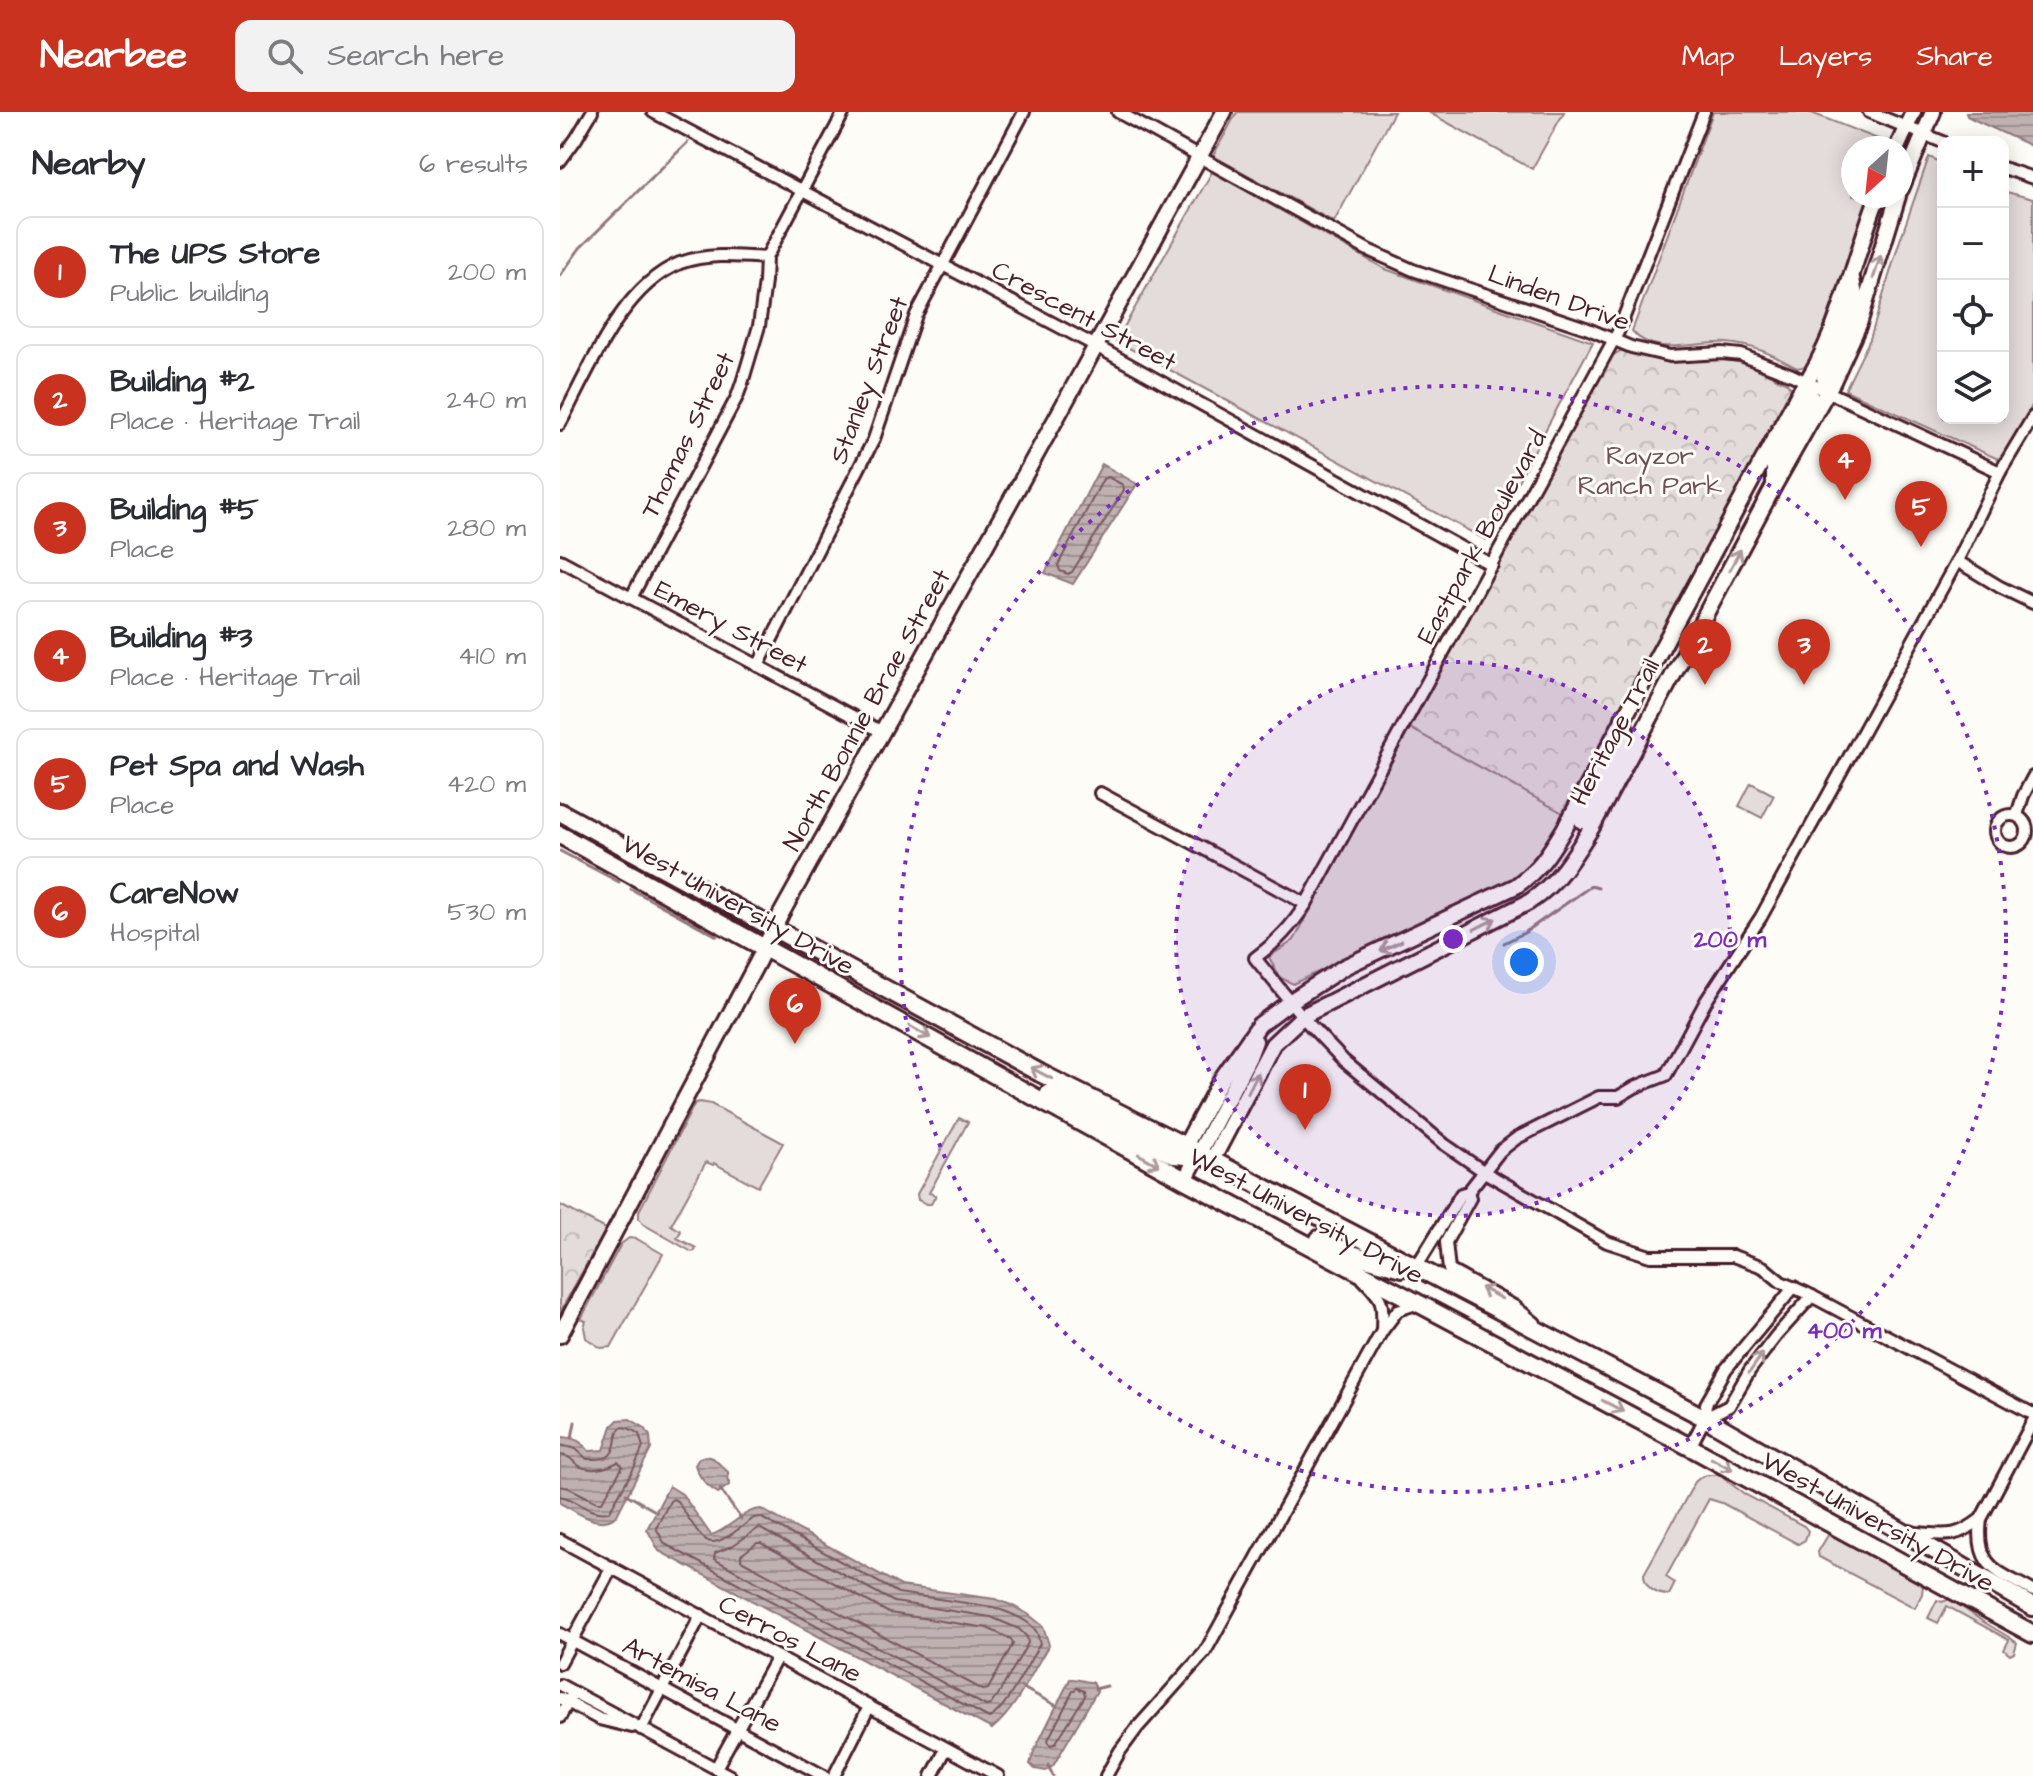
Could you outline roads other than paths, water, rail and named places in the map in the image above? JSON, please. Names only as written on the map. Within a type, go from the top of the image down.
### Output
[{"type":"main road","name":"West University Drive","points":[[560,812],[1040,1073],[1705,1418],[2033,1607]]},
{"type":"main road","name":"West University Drive","points":[[560,835],[1185,1180],[1690,1447],[2033,1634]]},
{"type":"main road","points":[[1007,1081],[1032,1086],[1060,1098],[1174,1155],[1186,1156],[1192,1150],[1217,1151],[1233,1163],[1342,1218],[1351,1233]]},
{"type":"main road","points":[[1185,1180],[1208,1182],[1355,1255],[1435,1277]]},
{"type":"main road","points":[[1937,1580],[1949,1559]]},
{"type":"street","points":[[560,161],[592,112]]},
{"type":"street","name":"Crescent Street","points":[[653,112],[1096,346],[1492,565]]},
{"type":"street","name":"Thomas Street","points":[[631,598],[742,383],[759,326],[766,258],[844,112]]},
{"type":"street","name":"Stanley Street","points":[[758,666],[874,439],[916,315],[1024,112]]},
{"type":"street","name":"Linden Drive","points":[[1118,112],[1368,250],[1413,270],[1586,328],[1631,347],[1670,356],[1741,355],[1827,391],[2000,472]]},
{"type":"street","name":"North Bonnie Brae Street","points":[[560,1335],[774,928],[1224,112]]},
{"type":"street","name":"Eastpark Boulevard","points":[[1291,1001],[1255,958],[1279,940],[1306,904],[1614,341],[1704,112]]},
{"type":"street","points":[[1869,112],[1937,140]]},
{"type":"street","points":[[1902,136],[1913,112]]},
{"type":"street","points":[[1913,161],[1933,112]]},
{"type":"street","points":[[2009,170],[2033,178]]},
{"type":"street","name":"Heritage Trail","points":[[1185,1180],[1192,1150],[1249,1057],[1263,1021],[1344,967],[1516,886],[1533,874],[1545,860],[1831,337],[1874,208]]},
{"type":"street","name":"Heritage Trail","points":[[1217,1151],[1273,1044],[1303,1016],[1529,902],[1557,879],[1592,827],[1827,391],[1859,324],[1894,208]]},
{"type":"street","points":[[560,424],[617,317],[657,275],[681,263],[709,257],[766,258]]},
{"type":"street","points":[[1827,391],[1824,378],[1856,301],[1851,277]]},
{"type":"street","points":[[1774,486],[1774,465],[1811,398],[1807,382]]},
{"type":"street","points":[[1416,1267],[1461,1194],[1468,1192],[1500,1151],[1517,1138],[1599,1097],[1618,1097],[1666,1075],[1706,1001],[1761,917],[1957,561],[2000,472],[2033,417]]},
{"type":"street","name":"Emery Street","points":[[560,560],[882,732]]},
{"type":"street","points":[[1957,561],[2033,603]]},
{"type":"street","points":[[1691,593],[1711,604]]},
{"type":"street","points":[[1582,821],[1627,737],[1623,718]]},
{"type":"street","points":[[2017,815],[2033,777]]},
{"type":"street","points":[[1100,793],[1306,904]]},
{"type":"street","points":[[2007,815],[2017,815],[2025,821],[2028,829],[2019,850],[1995,843],[1999,820],[2007,815]]},
{"type":"street","points":[[1291,1001],[1344,1061],[1444,1144],[1483,1171],[1607,1242],[1650,1256],[1733,1256],[1763,1267],[1781,1282],[2033,1414]]},
{"type":"street","points":[[1468,1192],[1470,1198],[1446,1242],[1449,1270],[1514,1306],[1553,1339]]},
{"type":"street","points":[[1350,1267],[1379,1295],[1383,1310],[1382,1331]]},
{"type":"street","points":[[1690,1447],[1705,1418],[1706,1404],[1726,1369],[1794,1287]]},
{"type":"street","points":[[1705,1418],[1729,1406],[1750,1370],[1812,1296]]},
{"type":"street","points":[[1106,1776],[1137,1728],[1205,1652],[1382,1331],[1398,1310],[1418,1303]]},
{"type":"street","points":[[2033,1421],[1981,1519],[1979,1535],[1982,1553],[1992,1568],[2033,1591]]},
{"type":"street","points":[[1875,1516],[1916,1533],[1951,1535],[1968,1529],[1981,1519]]},
{"type":"street","name":"Cerros Lane","points":[[560,1540],[998,1776]]},
{"type":"street","points":[[560,1663],[612,1567]]},
{"type":"street","points":[[641,1729],[701,1615]]},
{"type":"street","name":"Artemisa Lane","points":[[560,1634],[824,1776]]},
{"type":"street","points":[[716,1768],[777,1657]]},
{"type":"street","points":[[560,1685],[567,1698],[599,1719],[641,1729],[730,1776]]},
{"type":"street","points":[[560,1717],[567,1698]]},
{"type":"street","points":[[834,1776],[869,1707]]},
{"type":"street","points":[[932,1776],[946,1749]]},
{"type":"water","points":[[1966,112],[2033,112],[2033,147],[1967,116]]},
{"type":"water","points":[[1102,464],[1137,484],[1073,584],[1045,573]]},
{"type":"water","points":[[630,1419],[645,1428],[650,1436],[651,1449],[617,1515],[596,1521],[560,1503],[560,1439],[574,1439],[589,1451],[604,1450],[612,1426],[618,1420]]},
{"type":"water","points":[[699,1458],[713,1458],[728,1472],[729,1485],[718,1493],[704,1481],[695,1465]]},
{"type":"water","points":[[669,1486],[682,1494],[711,1535],[748,1513],[761,1509],[901,1586],[995,1599],[1011,1605],[1043,1626],[1049,1645],[1017,1700],[992,1729],[659,1551],[647,1529]]},
{"type":"water","points":[[1070,1679],[1093,1682],[1097,1691],[1053,1766],[1046,1771],[1035,1769],[1030,1764],[1034,1751]]},
{"type":"waterway","points":[[560,276],[580,248],[688,142]]},
{"type":"waterway","points":[[560,851],[619,882]]},
{"type":"waterway","points":[[1504,943],[1524,933],[1591,886],[1598,888]]},
{"type":"waterway","points":[[631,889],[717,936]]},
{"type":"waterway","points":[[572,1438],[575,1422]]},
{"type":"waterway","points":[[720,1489],[741,1519]]},
{"type":"waterway","points":[[626,1494],[657,1512]]},
{"type":"waterway","points":[[1095,1689],[1107,1686]]},
{"type":"waterway","points":[[1021,1687],[1057,1706]]},
{"type":"waterway","points":[[1048,1765],[1053,1776]]},
{"type":"place","name":"Building #3","points":[[1845,500]]},
{"type":"place","name":"Pet Spa and Wash","points":[[1921,547]]},
{"type":"place","name":"Building #2","points":[[1705,685]]},
{"type":"place","name":"Building #5","points":[[1804,685]]},
{"type":"place","name":"CareNow","points":[[795,1044]]},
{"type":"place","name":"The UPS Store","points":[[1305,1130]]},
{"type":"park label","name":"Rayzor Ranch Park","points":[[1650,471]]}]
